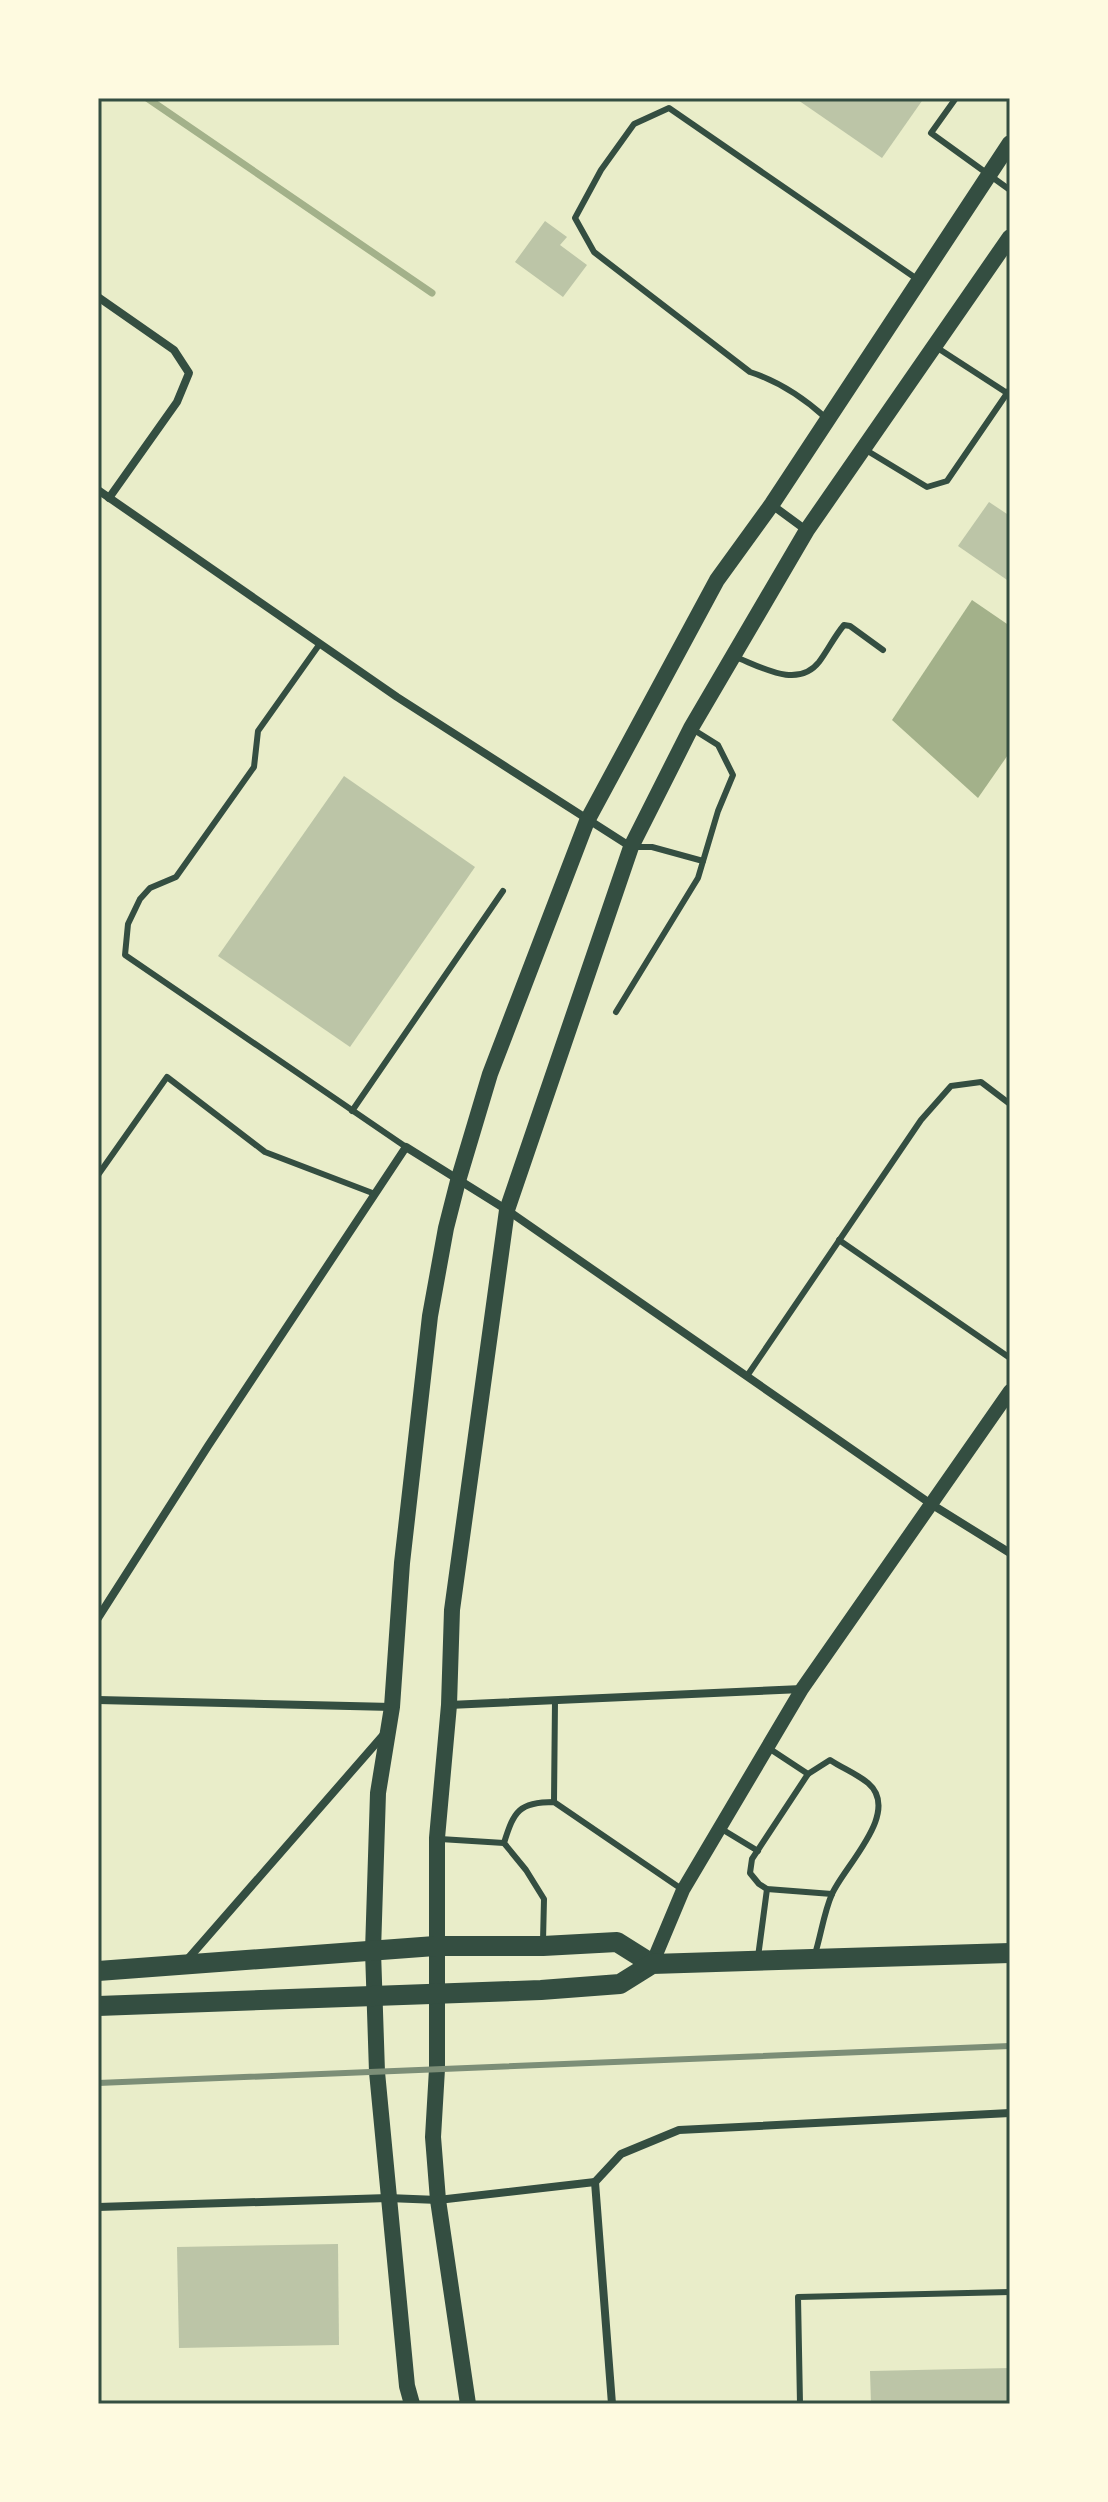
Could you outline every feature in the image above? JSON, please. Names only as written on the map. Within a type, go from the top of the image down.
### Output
[{"type":"main road","points":[[412,2404],[407,2386],[377,2072],[373,1951],[378,1793],[392,1707],[402,1563],[430,1316],[458,1181],[490,1074],[587,821],[717,580],[772,504],[1010,143]]},
{"type":"main road","points":[[468,2404],[438,2200],[433,2137],[437,2069],[437,1838],[449,1705],[452,1610],[507,1210],[631,847],[691,728],[807,530],[1010,238]]},
{"type":"main road","points":[[98,1971],[435,1946],[617,1942],[652,1964]]},
{"type":"main road","points":[[98,2006],[436,1995],[620,1984],[652,1964],[1010,1953]]},
{"type":"street","points":[[98,297],[174,350],[189,373],[177,402],[109,498]]},
{"type":"street","points":[[98,490],[319,645],[631,847]]},
{"type":"street","points":[[772,504],[807,530]]},
{"type":"street","points":[[98,1618],[406,1147],[507,1210],[931,1504],[1010,1553]]},
{"type":"street","points":[[652,1964],[683,1890],[802,1689],[1010,1391]]},
{"type":"street","points":[[449,1705],[802,1689]]},
{"type":"street","points":[[98,1700],[392,1707]]},
{"type":"street","points":[[183,1964],[389,1728]]},
{"type":"street","points":[[98,2207],[388,2198],[438,2200],[595,2182],[621,2154],[679,2130],[1010,2113]]},
{"type":"street","points":[[595,2182],[612,2404]]},
{"type":"lane","points":[[956,98],[931,133],[1010,190]]},
{"type":"lane","points":[[826,418],[772,379],[750,372],[594,252],[575,218],[601,170],[634,124],[669,108],[920,281]]},
{"type":"lane","points":[[864,448],[927,487],[947,481],[1008,391],[935,346]]},
{"type":"lane","points":[[733,656],[780,675],[802,676],[818,664],[844,625],[883,650]]},
{"type":"lane","points":[[319,645],[258,731],[254,767],[176,877],[150,888],[140,899],[128,924],[125,955],[406,1147]]},
{"type":"lane","points":[[616,1012],[698,878],[718,811],[733,775],[718,745],[691,728]]},
{"type":"lane","points":[[631,847],[652,847],[703,861]]},
{"type":"lane","points":[[352,1111],[503,891]]},
{"type":"lane","points":[[98,1175],[167,1077],[265,1152],[375,1194]]},
{"type":"lane","points":[[747,1376],[921,1120],[951,1086],[981,1082],[1010,1104]]},
{"type":"lane","points":[[839,1240],[1010,1358]]},
{"type":"lane","points":[[554,1802],[555,1701]]},
{"type":"lane","points":[[767,1747],[808,1774]]},
{"type":"lane","points":[[814,1959],[832,1894],[873,1829],[879,1811],[870,1785],[830,1760],[808,1774],[752,1859],[750,1873],[767,1889],[832,1894]]},
{"type":"lane","points":[[504,1843],[513,1817],[531,1802],[554,1802],[683,1890]]},
{"type":"lane","points":[[719,1828],[758,1851]]},
{"type":"lane","points":[[437,1838],[504,1843],[544,1899],[543,1946]]},
{"type":"lane","points":[[757,1961],[767,1889]]},
{"type":"lane","points":[[800,2404],[798,2297],[1010,2292]]},
{"type":"shaded area","points":[[972,600],[1010,626],[1010,752],[978,798],[892,720]]},
{"type":"building","points":[[795,98],[924,98],[882,158]]},
{"type":"building","points":[[545,221],[567,237],[560,245],[587,265],[563,297],[515,262]]},
{"type":"building","points":[[989,502],[1010,516],[1010,582],[958,546]]},
{"type":"building","points":[[344,776],[475,867],[350,1047],[218,956]]},
{"type":"building","points":[[338,2244],[339,2345],[179,2348],[177,2247]]},
{"type":"building","points":[[1010,2368],[1010,2404],[871,2404],[870,2371]]},
{"type":"waterway","points":[[147,98],[432,293]]},
{"type":"railway","points":[[98,2083],[1010,2046]]}]
